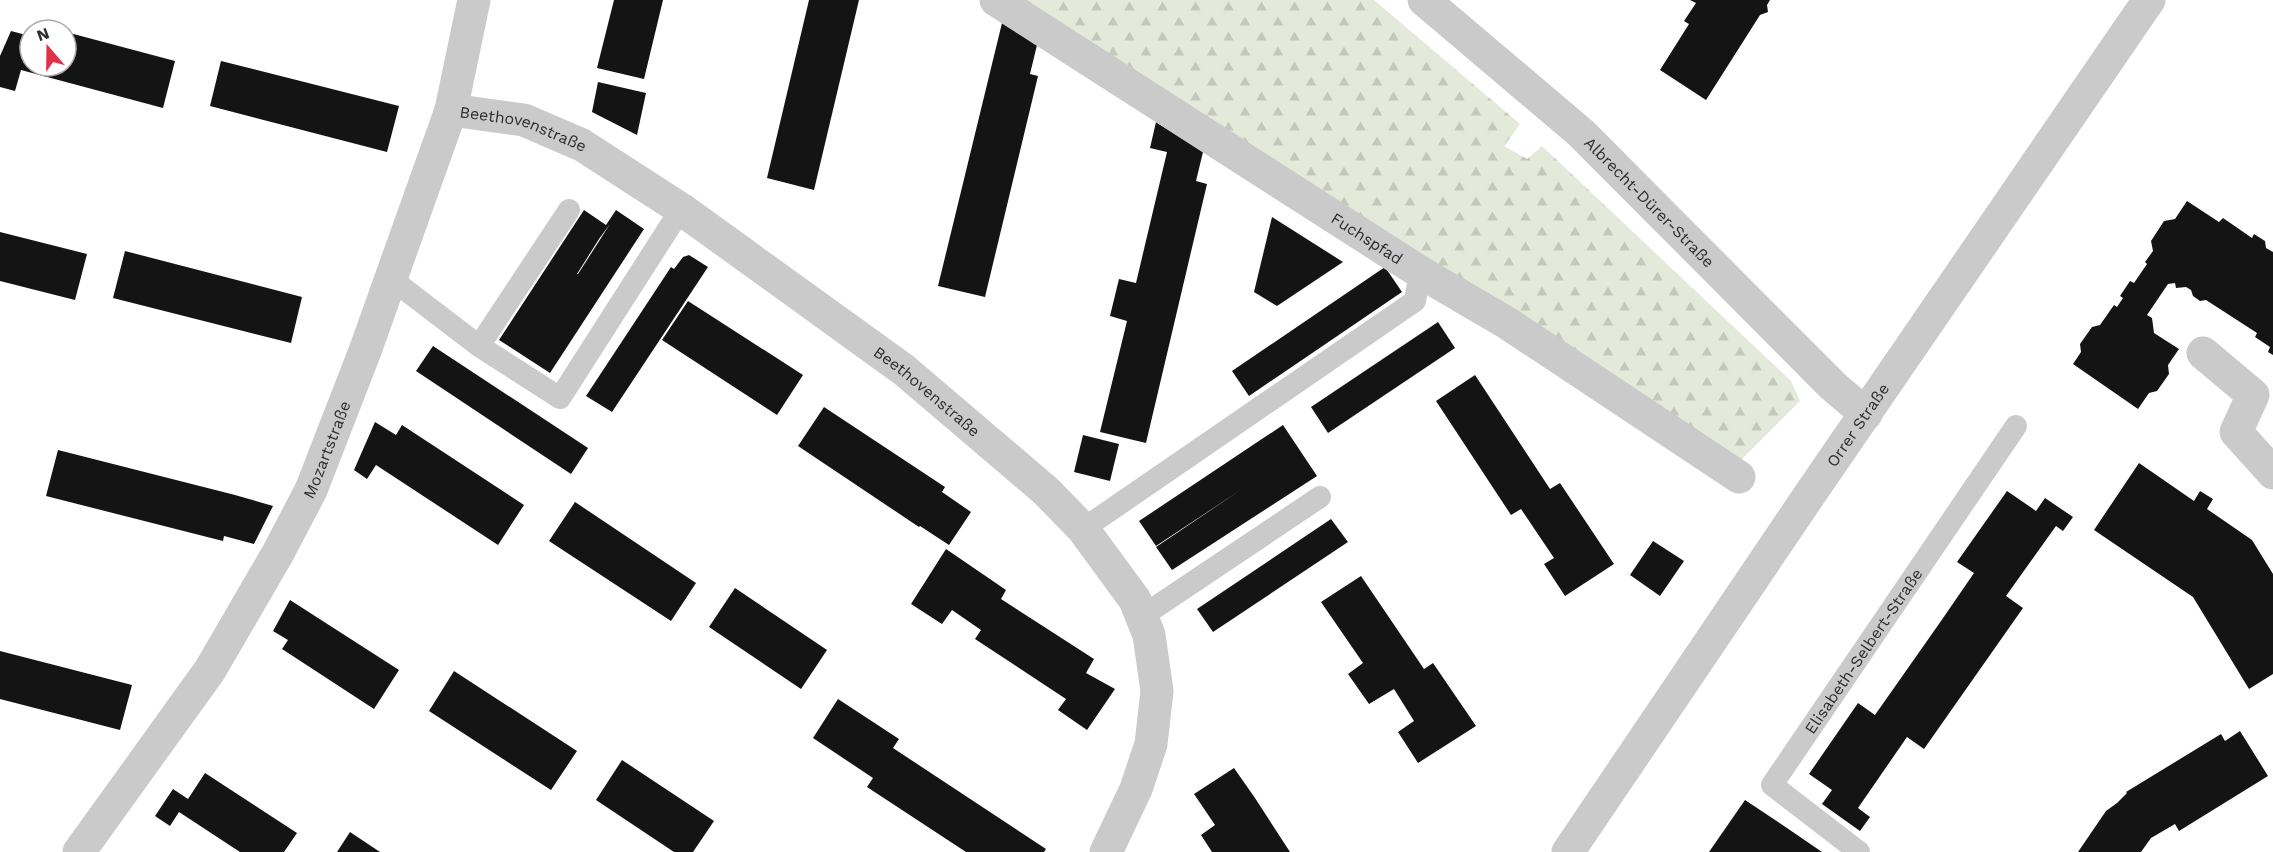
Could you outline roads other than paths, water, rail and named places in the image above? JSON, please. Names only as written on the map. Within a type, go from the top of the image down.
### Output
[{"type":"street","name":"Mozartstraße","points":[[79,852],[210,670],[278,553],[311,490],[451,110],[474,0]]},
{"type":"street","name":"Fuchspfad","points":[[996,0],[1420,272],[1507,323],[1740,477]]},
{"type":"street","name":"Albrecht-Dürer-Straße","points":[[1424,0],[1581,133],[1833,386],[1866,414]]},
{"type":"street","name":"Orrer Straße","points":[[1568,852],[2149,0]]},
{"type":"street","name":"Beethovenstraße","points":[[451,110],[524,120],[582,145],[681,209],[904,370],[1046,491],[1083,529],[1135,600],[1149,635],[1157,691],[1151,744],[1136,789],[1106,852]]},
{"type":"street","points":[[2204,353],[2253,395],[2236,432],[2273,473]]},
{"type":"lane","points":[[390,278],[479,346],[560,398],[681,209]]},
{"type":"lane","points":[[479,346],[569,210]]},
{"type":"lane","points":[[1083,529],[1415,301],[1420,272]]},
{"type":"lane","name":"Elisabeth-Selbert-Straße","points":[[1859,852],[1772,785],[2016,426]]},
{"type":"lane","points":[[1142,617],[1320,497]]}]
